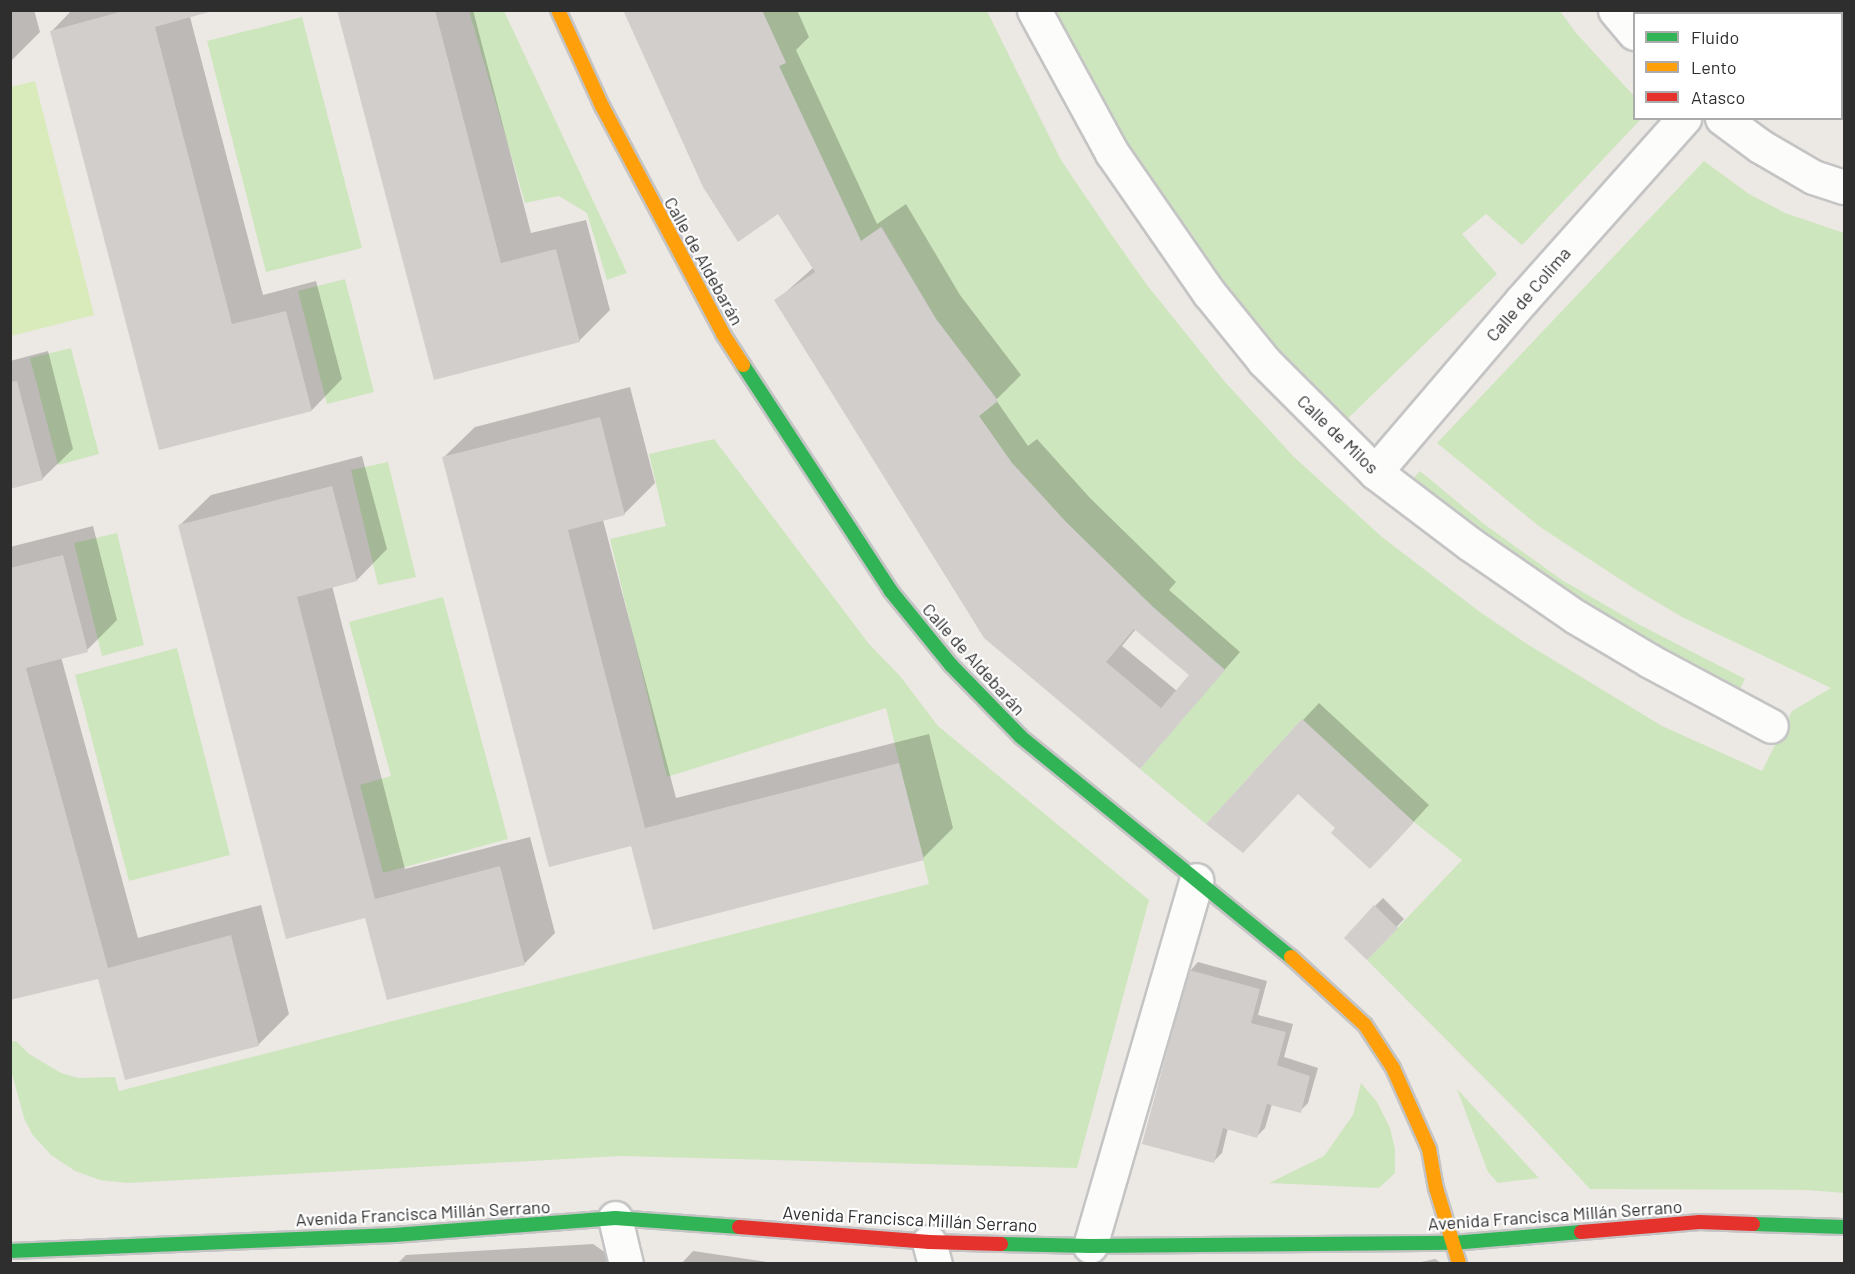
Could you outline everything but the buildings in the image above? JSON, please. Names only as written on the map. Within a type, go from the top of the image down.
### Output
[{"type":"street","name":"Calle de Aldebarán","points":[[558,10],[629,159],[723,334],[890,590],[951,665],[1021,736],[1313,975],[1365,1025],[1393,1068],[1429,1149],[1436,1188],[1460,1263]]},
{"type":"street","name":"Calle de Milos","points":[[1034,10],[1112,153],[1209,293],[1264,361],[1375,472],[1470,544],[1576,617],[1715,698],[1771,726]]},
{"type":"street","points":[[1616,10],[1633,31]]},
{"type":"street","name":"Calle de Colima","points":[[1375,472],[1522,300],[1682,120]]},
{"type":"street","points":[[1725,120],[1760,146],[1813,177],[1845,187]]},
{"type":"street","points":[[1090,1246],[1196,880]]},
{"type":"street","points":[[615,1218],[626,1263]]},
{"type":"street","name":"Avenida Francisca Millán Serrano","points":[[10,1251],[394,1235],[615,1218],[932,1253],[1090,1246],[1453,1243],[1700,1222],[1845,1227]]},
{"type":"street","points":[[10,1256],[12,1263]]},
{"type":"green space","points":[[469,11],[504,11],[627,273],[607,280],[587,213],[559,196],[525,203]]},
{"type":"green space","points":[[762,11],[987,11],[1061,160],[1111,234],[1147,285],[1225,382],[1294,457],[1382,537],[1480,612],[1527,644],[1662,726],[1762,771],[1792,711],[1831,688],[1682,617],[1635,589],[1540,527],[1437,443],[1704,161],[1749,194],[1785,213],[1844,233],[1844,1193],[1808,1190],[1590,1189],[1523,1117],[1367,960],[1462,860],[1414,822],[1302,719],[1206,824],[1140,769],[1224,669],[1153,607],[1066,522],[1012,463],[979,416],[998,400],[936,319],[882,227],[861,241],[779,66],[786,62]]},
{"type":"green space","points":[[1046,11],[1560,11],[1576,33],[1633,95],[1633,120],[1640,120],[1522,245],[1486,214],[1462,234],[1497,274],[1342,424],[1287,371],[1170,224]]},
{"type":"green space","points":[[302,17],[362,248],[266,272],[207,41]]},
{"type":"green space","points":[[35,81],[94,315],[11,336],[11,87]]},
{"type":"green space","points":[[345,279],[374,392],[327,404],[298,291]]},
{"type":"green space","points":[[71,348],[99,454],[58,465],[30,358]]},
{"type":"green space","points":[[714,439],[869,644],[900,676],[938,726],[1149,900],[1077,1168],[620,1156],[127,1183],[100,1180],[75,1171],[51,1155],[32,1134],[24,1118],[11,1070],[10,1042],[16,1041],[29,1054],[61,1073],[78,1078],[115,1077],[119,1091],[929,884],[886,708],[667,777],[610,539],[666,526],[649,454]]},
{"type":"green space","points":[[388,462],[416,577],[378,585],[351,470]]},
{"type":"green space","points":[[1420,471],[1484,524],[1562,580],[1638,624],[1745,679],[1739,691],[1552,589],[1411,481]]},
{"type":"green space","points":[[117,533],[144,645],[102,656],[74,543]]},
{"type":"green space","points":[[443,597],[508,839],[383,873],[360,785],[391,776],[349,622]]},
{"type":"green space","points":[[177,648],[230,855],[129,881],[75,675]]},
{"type":"green space","points":[[1361,1083],[1377,1102],[1390,1128],[1395,1149],[1395,1173],[1379,1188],[1269,1183],[1324,1156],[1353,1115]]},
{"type":"green space","points":[[1457,1089],[1539,1178],[1498,1183],[1488,1172]]},
{"type":"traffic: fast","points":[[743,365],[890,590],[951,665],[1021,737],[1291,957]]},
{"type":"traffic: fast","points":[[10,1251],[394,1235],[615,1218],[739,1227]]},
{"type":"traffic: fast","points":[[1753,1224],[1844,1227]]},
{"type":"traffic: fast","points":[[1001,1244],[1090,1246],[1453,1243],[1581,1232]]},
{"type":"traffic: slow","points":[[558,10],[602,106],[723,334],[743,365]]},
{"type":"traffic: slow","points":[[1291,957],[1365,1025],[1393,1068],[1429,1149],[1436,1188],[1459,1263]]},
{"type":"traffic: jam","points":[[1581,1232],[1700,1222],[1753,1224]]},
{"type":"traffic: jam","points":[[739,1227],[929,1242],[1001,1244]]}]
